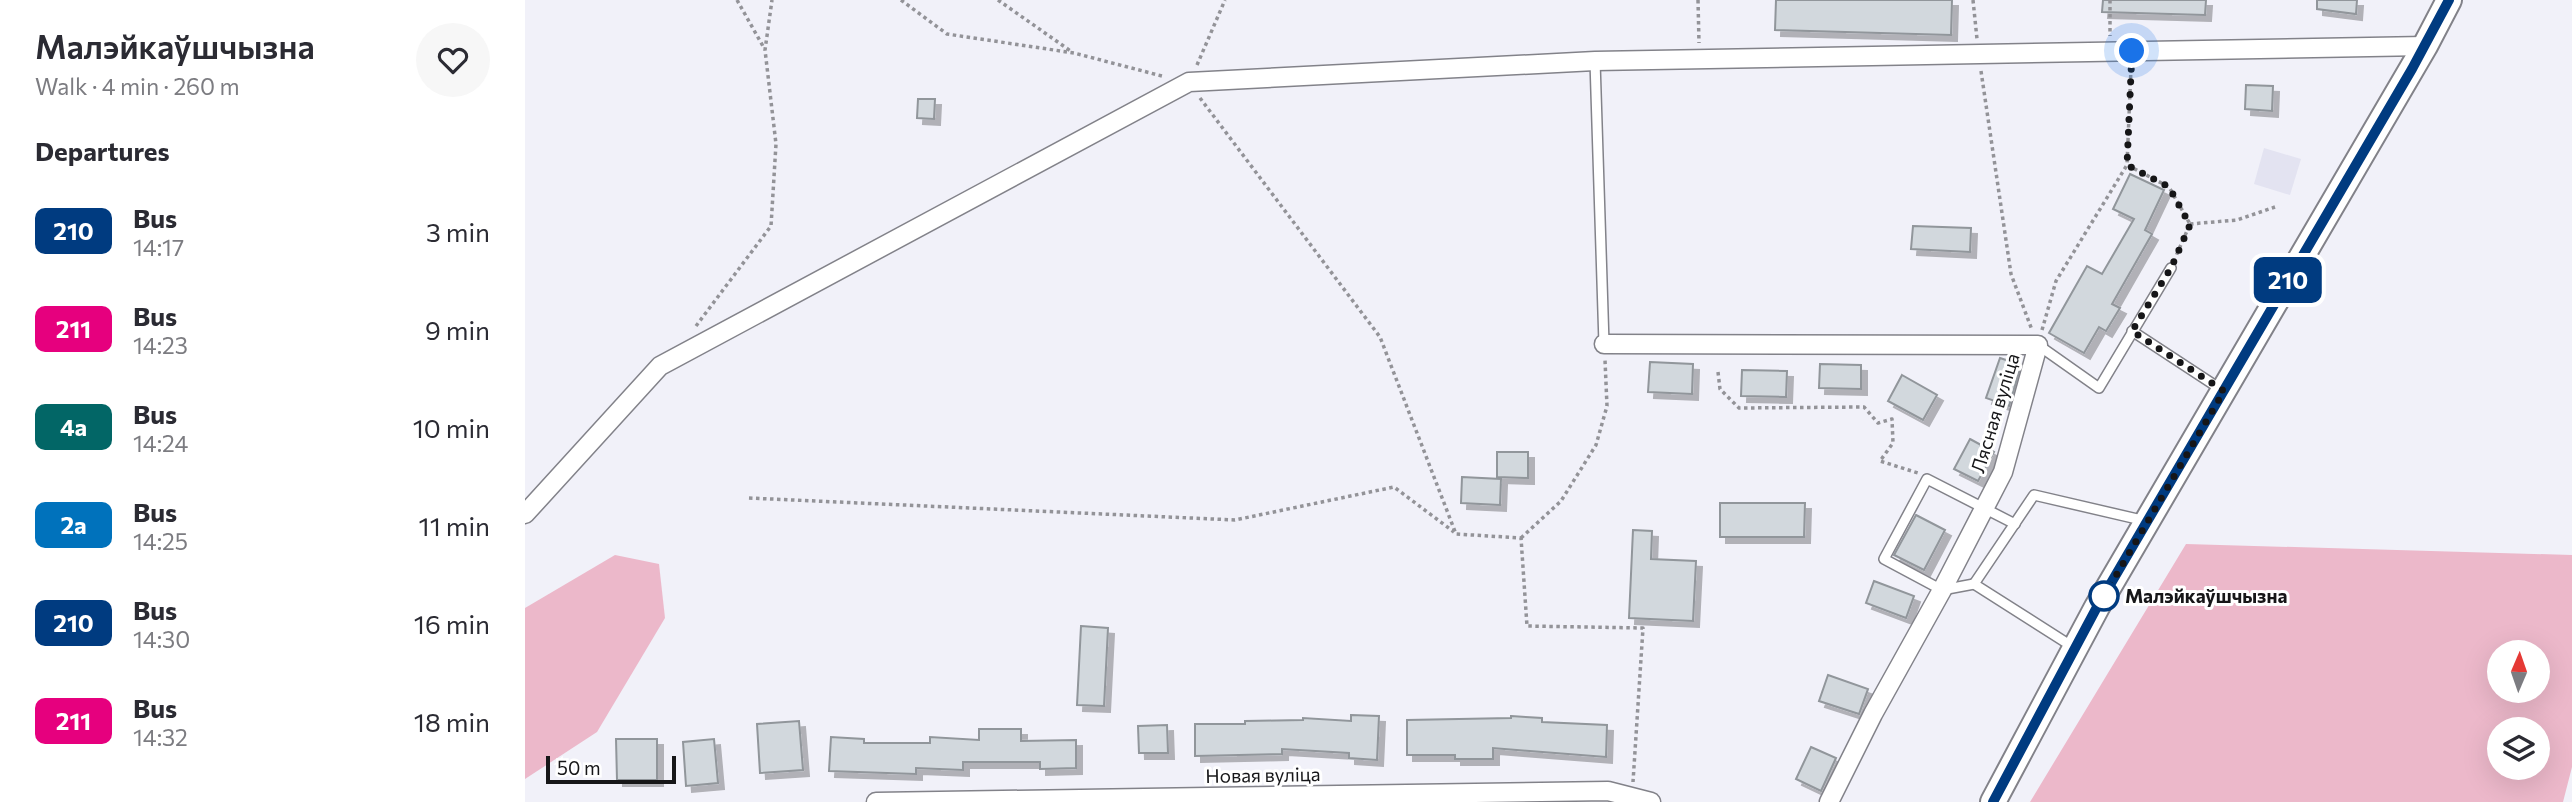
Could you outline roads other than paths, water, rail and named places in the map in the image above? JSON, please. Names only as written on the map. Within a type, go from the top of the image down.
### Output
[{"type":"main road","points":[[1993,802],[2075,649],[2425,46],[2449,0]]},
{"type":"street","points":[[525,514],[660,366],[1189,82],[1595,61],[2425,46]]},
{"type":"street","name":"Лясная вуліца","points":[[1604,344],[2038,345],[2003,472],[1942,590],[1873,714],[1829,802]]},
{"type":"street","name":"Новая вуліца","points":[[876,802],[1608,791],[1641,800]]},
{"type":"lane","points":[[1595,61],[1604,344]]},
{"type":"lane","points":[[2038,345],[2099,388],[2171,268]]},
{"type":"lane","points":[[2132,331],[2224,391]]},
{"type":"lane","points":[[2015,524],[1927,478],[1884,559],[1942,590],[1974,584],[2075,649]]},
{"type":"lane","points":[[1974,584],[2034,495],[2148,521]]},
{"type":"place","name":"Малэйкаўшчызна","points":[[2104,596]]}]
